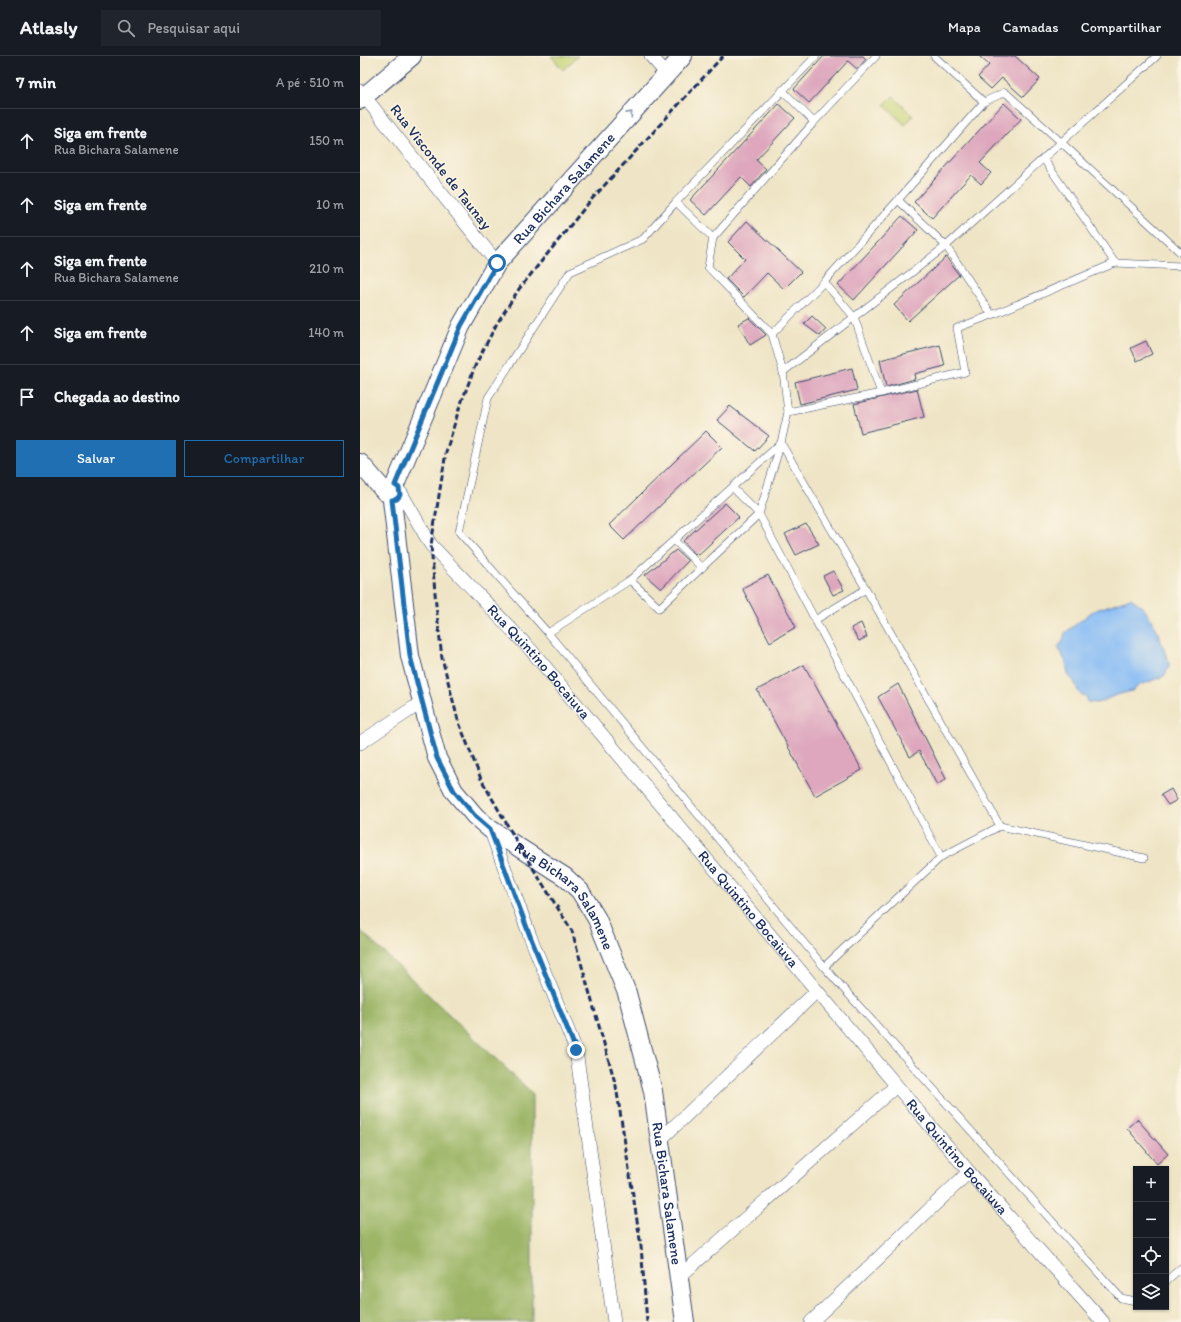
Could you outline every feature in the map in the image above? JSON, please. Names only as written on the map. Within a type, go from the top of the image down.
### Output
[{"type":"main road","points":[[362,96],[412,56]]},
{"type":"main road","name":"Rua Bichara Salamene","points":[[683,56],[666,73],[497,263],[461,326],[393,493],[410,656],[437,758],[454,791],[475,816],[490,829],[565,877],[580,891],[597,919],[627,994],[653,1091],[685,1322]]},
{"type":"main road","name":"Rua Quintino Bocaiuva","points":[[360,463],[393,493]]},
{"type":"street","points":[[651,56],[666,73]]},
{"type":"street","name":"Rua Visconde de Taunay","points":[[362,96],[497,263]]},
{"type":"street","name":"Rua Quintino Bocaiuva","points":[[393,493],[431,545],[531,650],[969,1172],[1102,1322]]},
{"type":"street","points":[[360,743],[422,702]]},
{"type":"street","points":[[490,829],[530,936],[576,1050],[614,1322]]},
{"type":"street","points":[[660,1140],[817,991]]},
{"type":"street","points":[[679,1277],[896,1086]]},
{"type":"street","points":[[811,1322],[969,1172]]},
{"type":"lane","points":[[816,56],[782,90],[643,238],[570,272],[488,398],[459,532],[548,632],[824,967],[1121,1298],[1133,1300]]},
{"type":"lane","points":[[630,580],[659,608],[759,514],[781,443],[788,412],[783,372],[772,334],[708,267],[713,238],[814,122],[876,56]]},
{"type":"lane","points":[[934,56],[984,102]]},
{"type":"lane","points":[[783,372],[946,246],[1157,56]]},
{"type":"lane","points":[[782,90],[814,122]]},
{"type":"lane","points":[[772,334],[824,282],[984,102],[1005,92],[1181,253]]},
{"type":"lane","points":[[1043,158],[1115,263]]},
{"type":"lane","points":[[898,200],[946,246],[992,315]]},
{"type":"lane","points":[[676,202],[713,238]]},
{"type":"lane","points":[[788,412],[881,393],[965,372],[958,328],[1115,263],[1181,266]]},
{"type":"lane","points":[[824,282],[854,317],[881,393]]},
{"type":"lane","points":[[548,632],[630,580],[781,443]]},
{"type":"lane","points":[[781,443],[866,589],[1000,826]]},
{"type":"lane","points":[[733,488],[759,514],[942,857]]},
{"type":"lane","points":[[674,540],[702,568]]},
{"type":"lane","points":[[815,620],[866,589]]},
{"type":"lane","points":[[824,967],[942,857],[1000,826],[1144,858]]},
{"type":"lane","points":[[1169,1278],[1181,1268]]},
{"type":"green space","points":[[551,56],[578,56],[563,70]]},
{"type":"green space","points":[[893,96],[913,116],[905,125],[884,105]]},
{"type":"green space","points":[[360,930],[532,1093],[532,1322],[360,1322]]},
{"type":"water","points":[[1131,598],[1143,607],[1156,628],[1169,663],[1169,667],[1164,676],[1140,685],[1132,691],[1116,695],[1097,703],[1087,702],[1087,697],[1079,693],[1074,681],[1068,675],[1066,662],[1058,647],[1063,641],[1065,633],[1093,611]]},
{"type":"building","points":[[824,56],[863,56],[866,59],[857,69],[848,61],[809,103],[794,89]]},
{"type":"building","points":[[979,56],[1015,56],[1040,79],[1023,97],[1002,78],[991,89],[978,77],[989,65]]},
{"type":"building","points":[[1004,103],[1021,119],[980,163],[991,173],[981,184],[971,175],[932,218],[914,202]]},
{"type":"building","points":[[779,104],[795,118],[756,160],[766,169],[751,187],[741,177],[706,215],[690,200]]},
{"type":"building","points":[[902,216],[918,230],[854,300],[838,285]]},
{"type":"building","points":[[747,221],[801,272],[784,289],[767,273],[744,297],[726,279],[745,259],[728,242]]},
{"type":"building","points":[[946,257],[959,275],[908,321],[894,305]]},
{"type":"building","points":[[812,316],[826,329],[820,336],[804,324]]},
{"type":"building","points":[[749,318],[766,335],[750,345],[738,324]]},
{"type":"building","points":[[1146,341],[1152,354],[1137,361],[1131,348]]},
{"type":"building","points":[[940,345],[945,366],[914,374],[915,379],[886,387],[880,360]]},
{"type":"building","points":[[852,368],[857,390],[800,404],[795,382]]},
{"type":"building","points":[[917,389],[924,417],[861,433],[854,404]]},
{"type":"building","points":[[730,406],[769,436],[755,451],[717,420]]},
{"type":"building","points":[[706,431],[722,447],[624,540],[609,525]]},
{"type":"building","points":[[725,503],[739,517],[698,555],[696,553],[695,554],[683,541]]},
{"type":"building","points":[[806,524],[819,544],[796,555],[785,534]]},
{"type":"building","points":[[676,550],[688,561],[661,589],[645,575]]},
{"type":"building","points":[[833,571],[844,590],[833,595],[823,576]]},
{"type":"building","points":[[768,575],[796,627],[770,642],[742,588]]},
{"type":"building","points":[[861,623],[867,637],[859,641],[851,628]]},
{"type":"building","points":[[804,665],[862,770],[815,796],[757,690]]},
{"type":"building","points":[[898,684],[946,779],[937,785],[919,751],[910,757],[878,697]]},
{"type":"building","points":[[1171,789],[1177,800],[1168,805],[1161,795]]},
{"type":"building","points":[[1137,1119],[1168,1154],[1157,1164],[1127,1128]]},
{"type":"railway","points":[[647,1322],[641,1246],[616,1086],[572,931],[521,849],[481,779],[458,720],[442,658],[431,545],[446,452],[459,409],[475,366],[496,325],[519,289],[591,200],[723,56]]},
{"type":"route","points":[[497,263],[461,326],[395,485],[399,488],[401,493],[399,498],[392,500],[410,656],[437,758],[454,791],[475,816],[490,829],[530,936],[576,1050]]}]
